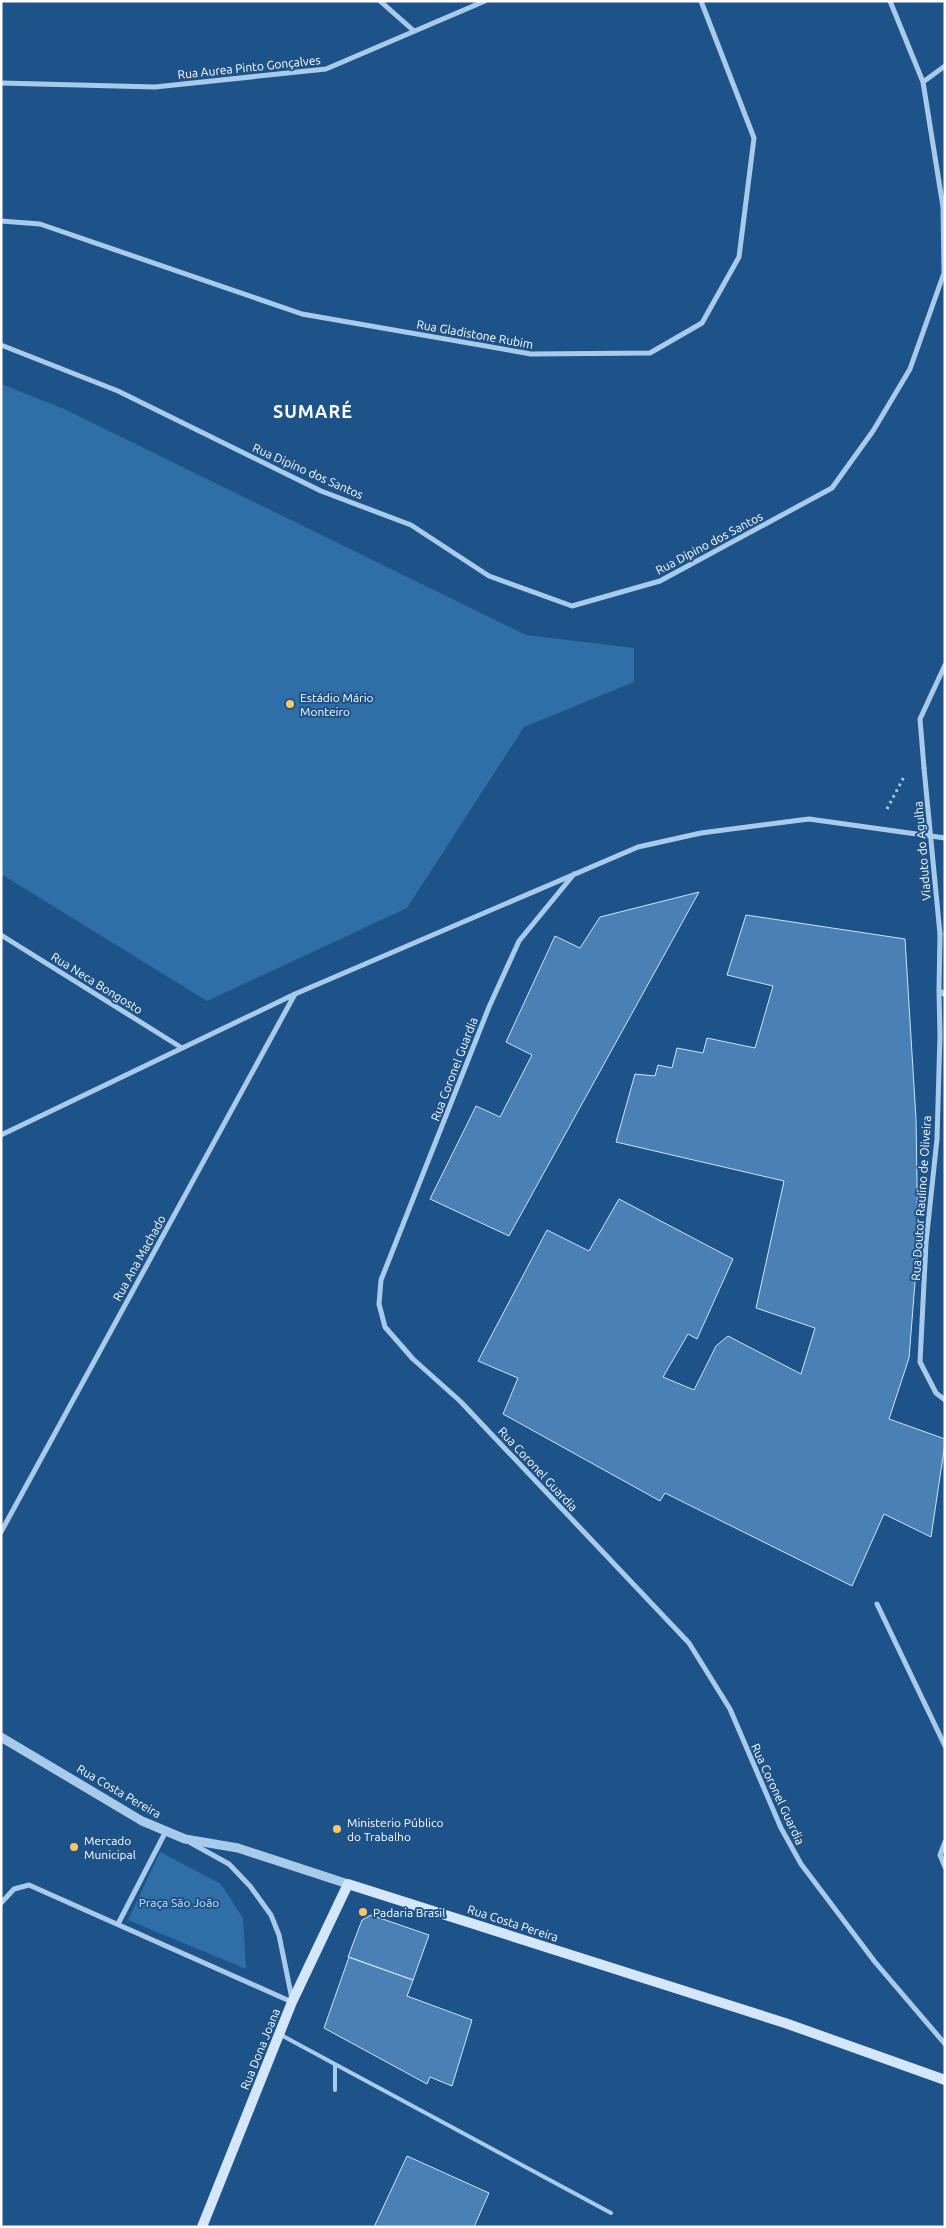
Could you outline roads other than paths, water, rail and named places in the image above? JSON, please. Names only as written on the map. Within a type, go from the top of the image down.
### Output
[{"type":"main road","name":"Rua Dona Joana","points":[[202,2227],[292,2002],[348,1884]]},
{"type":"main road","name":"Rua Costa Pereira","points":[[348,1884],[785,2023],[945,2080]]},
{"type":"street","points":[[380,1],[414,32]]},
{"type":"street","name":"Rua Aurea Pinto Gonçalves","points":[[1,84],[155,87],[326,69],[486,1]]},
{"type":"street","name":"Rua Gladistone Rubim","points":[[1,221],[40,224],[302,314],[531,354],[650,353],[702,323],[739,257],[754,138],[701,1]]},
{"type":"street","name":"Rua Dipino dos Santos","points":[[1,345],[118,391],[321,491],[411,525],[489,576],[572,606],[660,581],[832,488],[873,431],[910,369],[944,273],[944,207],[923,82],[890,1]]},
{"type":"street","points":[[923,82],[945,66]]},
{"type":"street","name":"Viaduto do Agulha","points":[[939,990],[940,934],[920,719],[945,665]]},
{"type":"street","points":[[1,1135],[295,994],[638,847],[701,833],[809,819],[945,838]]},
{"type":"street","name":"Rua Coronel Guardia","points":[[574,874],[519,940],[489,1007],[381,1280],[379,1304],[385,1327],[413,1359],[460,1401],[689,1643],[730,1709],[781,1828],[801,1864],[875,1962],[945,2044]]},
{"type":"street","name":"Rua Neca Bongosto","points":[[1,934],[182,1048]]},
{"type":"street","points":[[939,990],[945,994]]},
{"type":"street","name":"Rua Doutor Raulino de Oliveira","points":[[939,990],[940,1035],[937,1139],[926,1243],[920,1362],[936,1393],[945,1400]]},
{"type":"street","name":"Rua Ana Machado","points":[[1,1532],[295,994]]},
{"type":"street","points":[[878,1604],[945,1746]]},
{"type":"street","name":"Rua Costa Pereira","points":[[1,1737],[142,1821],[185,1839],[238,1848],[348,1884]]},
{"type":"street","points":[[118,1924],[166,1831]]},
{"type":"street","points":[[185,1839],[229,1864],[250,1886],[271,1915],[279,1935],[292,2002]]},
{"type":"street","points":[[945,1842],[940,1855],[945,1867]]},
{"type":"street","points":[[1,1904],[14,1889],[28,1885],[292,2002]]},
{"type":"lane","points":[[279,2034],[611,2213]]},
{"type":"lane","points":[[335,2064],[335,2090]]},
{"type":"place","name":"Estádio Mário Monteiro","points":[[290,704]]},
{"type":"place","name":"Ministerio Público do Trabalho","points":[[337,1829]]},
{"type":"place","name":"Mercado Municipal","points":[[74,1847]]},
{"type":"place","name":"Padaria Brasil","points":[[363,1912]]},
{"type":"district","name":"SUMARÉ","points":[[313,411]]},
{"type":"park label","name":"Praça São João","points":[[179,1902]]}]
